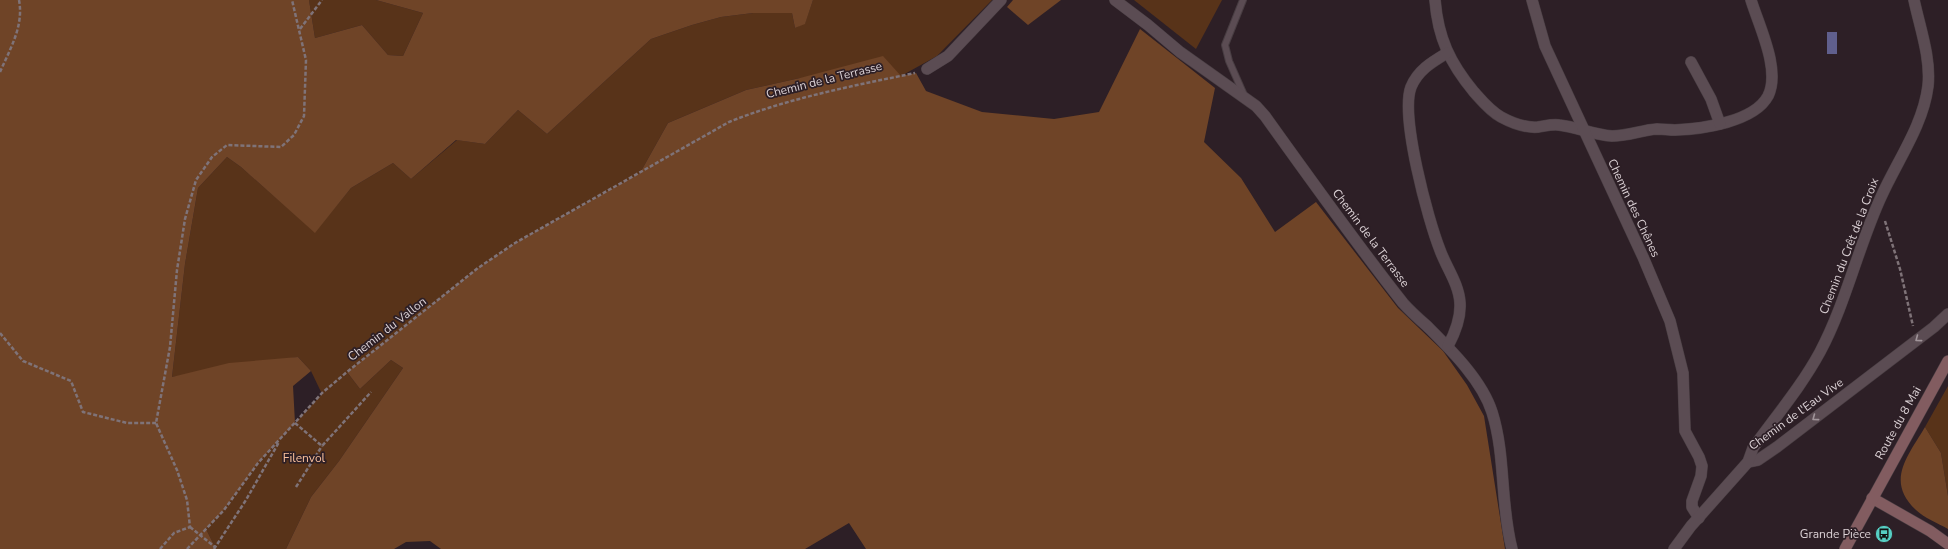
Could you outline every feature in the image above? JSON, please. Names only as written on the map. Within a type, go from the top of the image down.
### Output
[{"type":"main road","name":"Route du 8 Mai","points":[[1845,549],[1948,361]]},
{"type":"main road","points":[[1872,498],[1948,544]]},
{"type":"street","points":[[927,69],[948,56],[1001,0]]},
{"type":"street","name":"Chemin de la Terrasse","points":[[1115,0],[1148,24],[1180,52],[1245,97],[1265,116],[1312,182],[1405,304],[1448,346],[1479,385],[1492,411],[1500,454],[1504,502],[1512,549]]},
{"type":"street","points":[[1435,0],[1437,21],[1447,53],[1455,68],[1488,107],[1499,116],[1527,126],[1559,125],[1584,132],[1623,136],[1657,129],[1694,128],[1720,124],[1740,118],[1758,109],[1770,90],[1772,73],[1771,60],[1751,0]]},
{"type":"street","name":"Chemin des Chênes","points":[[1532,0],[1545,46],[1670,321],[1681,363],[1684,384],[1686,431],[1702,466],[1701,476],[1692,501],[1692,507],[1699,518]]},
{"type":"street","name":"Chemin du Crêt de la Croix","points":[[1748,462],[1753,448],[1790,401],[1821,351],[1838,312],[1876,207],[1918,123],[1926,100],[1928,64],[1914,0]]},
{"type":"street","points":[[1447,53],[1424,68],[1416,77],[1409,91],[1408,106],[1424,203],[1440,251],[1451,274],[1460,303],[1458,324],[1448,346]]},
{"type":"street","points":[[1691,62],[1711,99],[1720,124]]},
{"type":"street","name":"Chemin de l'Eau Vive","points":[[1674,549],[1748,462],[1758,460],[1777,447],[1917,340],[1948,314]]},
{"type":"lane","points":[[1244,0],[1225,44],[1229,61],[1245,97]]},
{"type":"path","points":[[0,72],[16,34],[21,11],[19,0]]},
{"type":"path","points":[[281,437],[246,500],[214,548],[190,527],[187,500],[177,470],[156,423],[170,346],[177,270],[185,219],[196,180],[212,157],[226,145],[281,147],[294,135],[304,116],[306,60],[292,0]]},
{"type":"path","points":[[300,30],[322,0]]},
{"type":"path","name":"Chemin de la Terrasse","points":[[640,173],[729,122],[765,108],[819,93],[927,69]]},
{"type":"path","name":"Chemin du Vallon","points":[[188,549],[224,510],[258,464],[281,437],[322,394],[347,372],[478,268],[515,243],[640,173]]},
{"type":"path","points":[[1876,207],[1885,221],[1900,270],[1917,340]]},
{"type":"path","points":[[0,333],[23,361],[71,381],[83,412],[127,423],[156,423]]},
{"type":"path","points":[[296,487],[322,446],[371,392]]},
{"type":"path","points":[[295,423],[322,446]]},
{"type":"path","points":[[160,549],[174,533],[190,527]]},
{"type":"green space","points":[[309,0],[376,0],[423,13],[403,56],[388,55],[362,25],[315,38]]},
{"type":"green space","name":"Filenvol","points":[[813,0],[992,0],[937,56],[901,76],[800,78],[746,90],[668,123],[640,173],[515,243],[478,268],[347,372],[360,389],[391,360],[403,368],[339,461],[311,497],[286,549],[214,549],[215,547],[206,529],[224,510],[258,463],[322,394],[311,371],[298,357],[172,377],[185,264],[198,188],[227,157],[241,167],[315,232],[351,188],[393,163],[411,179],[457,140],[485,144],[518,110],[547,134],[651,39],[721,17],[753,13],[792,13],[795,28],[805,23]]},
{"type":"green space","points":[[1134,0],[1222,0],[1196,49]]},
{"type":"green space","points":[[1948,386],[1948,496],[1941,453],[1925,427]]},
{"type":"shaded area","points":[[0,0],[309,0],[315,38],[362,25],[388,55],[403,56],[423,13],[376,0],[813,0],[805,24],[795,28],[792,13],[753,13],[721,17],[651,39],[547,134],[518,110],[485,144],[456,140],[411,179],[393,163],[351,188],[315,233],[241,167],[227,157],[198,188],[185,264],[172,377],[229,363],[298,357],[311,371],[293,386],[295,423],[258,463],[224,510],[206,529],[215,547],[214,549],[0,549]]},
{"type":"shaded area","points":[[1013,0],[1061,0],[1028,25],[1007,7]]},
{"type":"shaded area","points":[[1140,29],[1215,88],[1204,142],[1241,178],[1275,232],[1316,202],[1398,308],[1443,351],[1467,385],[1484,416],[1505,549],[866,549],[849,523],[805,549],[441,549],[430,541],[406,542],[394,549],[286,549],[311,497],[339,461],[403,368],[391,360],[360,389],[347,372],[478,268],[515,243],[640,173],[668,123],[746,90],[800,78],[883,56],[901,76],[916,73],[926,91],[982,112],[1054,119],[1099,112]]},
{"type":"shaded area","points":[[1925,427],[1941,453],[1948,496],[1948,529],[1919,513],[1907,499],[1902,489],[1902,468]]},
{"type":"water","points":[[1827,32],[1837,32],[1837,54],[1827,54]]},
{"type":"place","name":"Grande Pièce","points":[[1884,534]]}]
